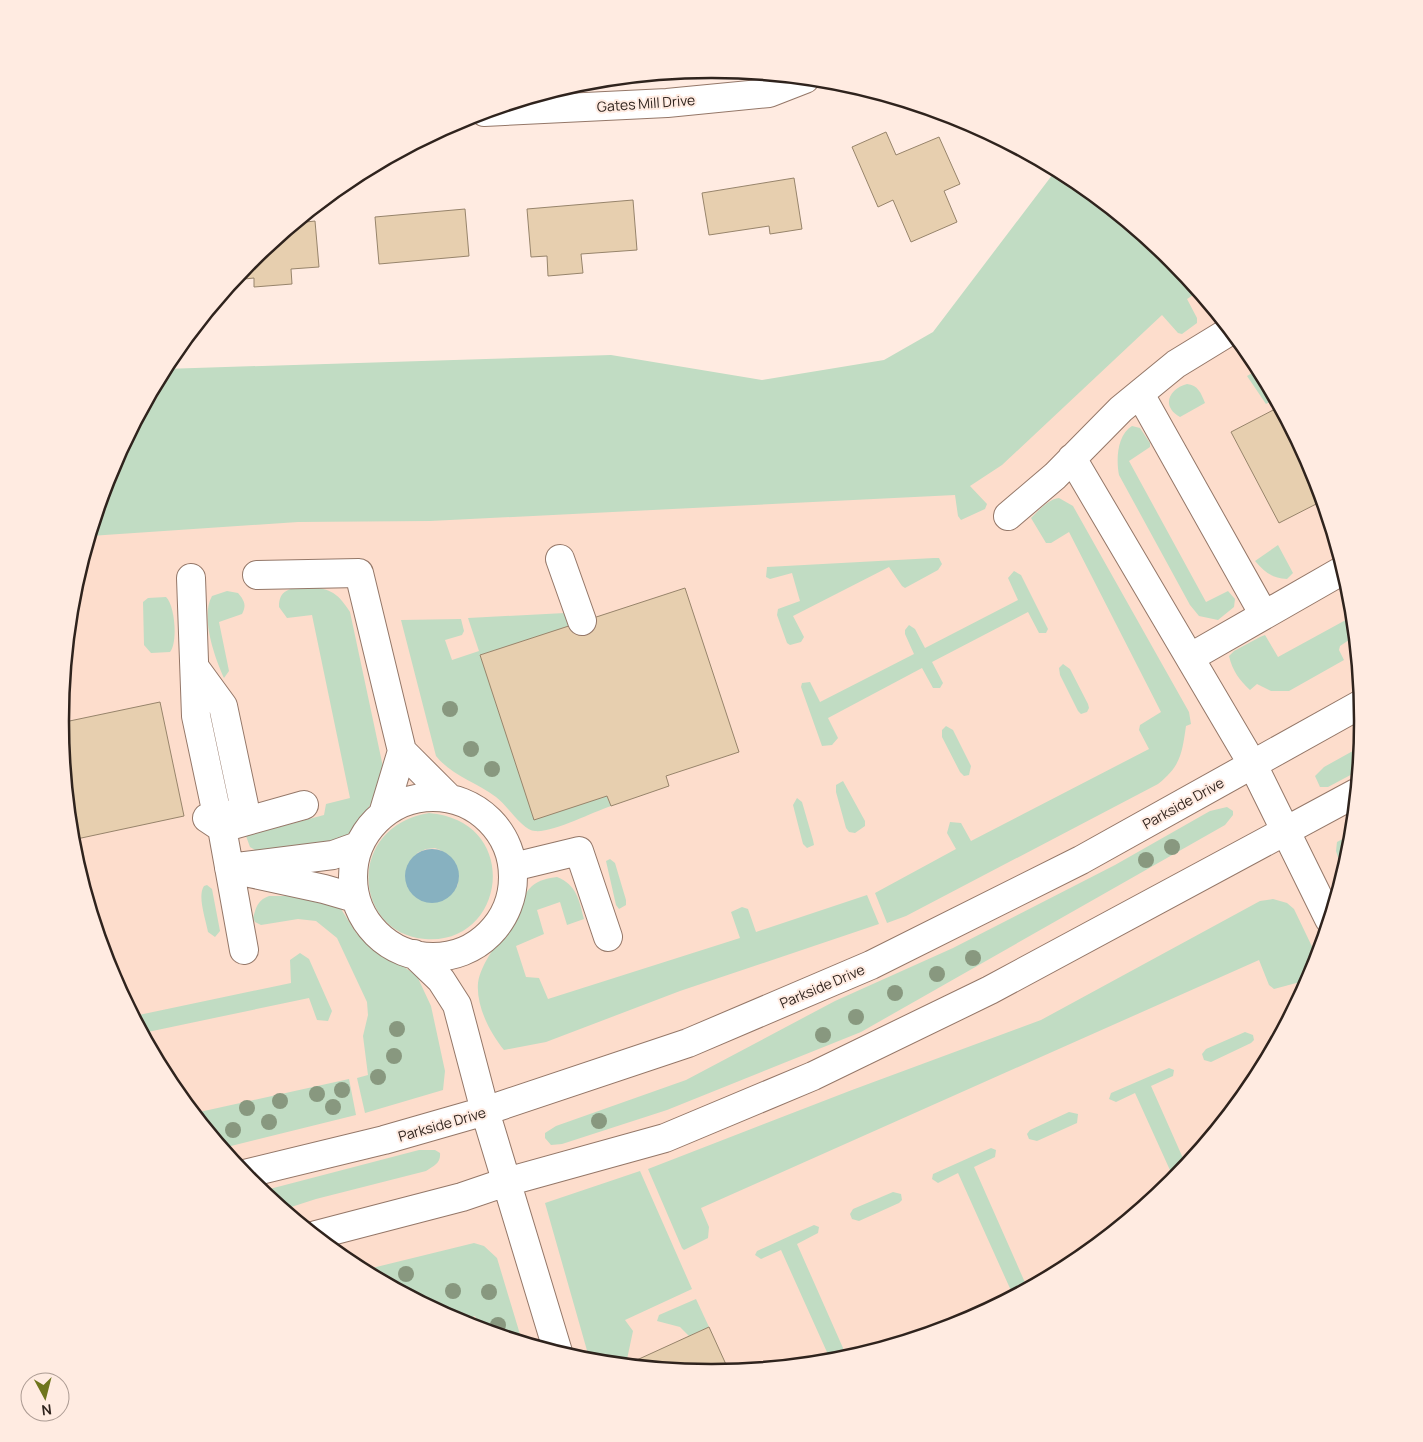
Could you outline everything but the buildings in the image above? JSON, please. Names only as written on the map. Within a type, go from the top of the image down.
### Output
[{"type":"street","name":"Gates Mill Drive","points":[[509,111],[667,103],[769,93],[793,84]]},
{"type":"street","points":[[1008,516],[1055,476],[1121,409],[1176,364],[1224,334]]},
{"type":"street","points":[[1140,394],[1264,615]]},
{"type":"street","points":[[1072,458],[1253,765],[1325,911]]},
{"type":"street","points":[[560,559],[582,622]]},
{"type":"street","points":[[257,575],[359,572],[402,751],[383,814]]},
{"type":"street","points":[[1191,657],[1337,574]]},
{"type":"street","points":[[191,578],[196,670],[181,720],[201,814],[222,828],[244,950]]},
{"type":"street","points":[[196,670],[223,706],[244,805],[222,828]]},
{"type":"street","name":"Parkside Drive","points":[[254,1172],[384,1140],[484,1112],[688,1043],[871,965],[1081,860],[1354,708]]},
{"type":"street","points":[[402,751],[450,798]]},
{"type":"street","points":[[323,1233],[468,1196],[506,1182],[665,1138],[813,1076],[990,990],[1350,795]]},
{"type":"street","points":[[457,1005],[464,970],[481,942],[500,922],[511,898],[513,868],[507,844],[492,822],[471,805],[450,798],[417,798],[392,807],[372,824],[358,846],[352,873],[355,898],[366,921],[383,940],[405,953],[431,958],[456,954],[481,942]]},
{"type":"street","points":[[222,828],[304,805]]},
{"type":"street","points":[[229,868],[333,855],[358,846]]},
{"type":"street","points":[[513,868],[579,851],[608,937]]},
{"type":"street","points":[[229,868],[324,888],[355,898]]},
{"type":"street","points":[[414,954],[441,980],[457,1005],[484,1112],[556,1344]]},
{"type":"shaded area","points":[[1146,249],[1195,297],[1221,330],[1246,364],[1288,437],[1320,514],[1342,596],[1349,637],[1353,679],[1353,763],[1349,805],[1342,846],[1320,928],[1288,1005],[1246,1078],[1195,1145],[1166,1175],[1103,1231],[1069,1255],[1033,1278],[957,1315],[918,1330],[878,1342],[837,1351],[795,1358],[712,1364],[628,1358],[586,1351],[545,1342],[505,1330],[466,1315],[390,1278],[354,1255],[320,1231],[257,1175],[228,1145],[177,1078],[135,1005],[103,928],[91,887],[74,805],[70,763],[70,679],[74,637],[91,555],[103,514],[131,446],[923,410]]},
{"type":"green space","points":[[1052,176],[1103,211],[1166,267],[1193,295],[1187,299],[1197,318],[1197,323],[1182,334],[1178,333],[1162,315],[1002,465],[970,486],[987,504],[985,509],[961,520],[958,516],[955,495],[430,521],[298,522],[97,536],[118,475],[135,437],[174,369],[611,355],[762,380],[884,360],[933,332]]},
{"type":"green space","points":[[1252,373],[1269,402],[1266,404],[1247,376]]},
{"type":"green space","points":[[1187,384],[1196,388],[1205,403],[1180,417],[1170,408],[1170,398],[1176,389]]},
{"type":"green space","points":[[1132,426],[1140,428],[1150,443],[1150,447],[1129,461],[1206,602],[1228,591],[1235,599],[1234,607],[1218,620],[1199,616],[1190,605],[1119,475],[1119,448],[1123,435]]},
{"type":"green space","points":[[1059,498],[1073,506],[1189,712],[1191,724],[1186,726],[1179,758],[1172,771],[1158,784],[906,916],[887,923],[875,893],[956,849],[947,833],[950,822],[961,823],[971,841],[1149,749],[1139,730],[1140,725],[1161,712],[1069,532],[1051,543],[1046,543],[1031,518],[1048,503]]},
{"type":"green space","points":[[1278,545],[1293,573],[1287,579],[1269,574],[1255,561]]},
{"type":"green space","points":[[939,558],[942,564],[938,570],[905,588],[889,567],[793,616],[804,637],[801,642],[790,645],[787,643],[777,615],[778,609],[800,601],[792,573],[770,579],[766,577],[767,567]]},
{"type":"green space","points":[[1014,571],[1021,575],[1048,629],[1046,633],[1039,633],[1028,612],[932,662],[943,683],[940,688],[933,688],[922,668],[828,718],[838,738],[832,745],[822,746],[801,687],[802,683],[810,682],[820,702],[914,654],[905,634],[905,630],[909,625],[915,629],[925,648],[1018,600],[1008,578]]},
{"type":"green space","points":[[305,586],[331,592],[340,599],[350,612],[383,767],[376,796],[343,847],[260,853],[250,847],[246,836],[324,815],[326,804],[350,798],[312,615],[287,618],[279,607],[283,593],[290,589]]},
{"type":"green space","points":[[227,591],[238,593],[245,605],[242,614],[219,622],[229,671],[224,678],[213,649],[208,626],[208,615],[212,596]]},
{"type":"green space","points":[[166,597],[172,608],[174,641],[170,652],[151,653],[144,645],[143,602],[148,598]]},
{"type":"green space","points":[[565,613],[570,626],[480,655],[607,796],[611,806],[562,826],[535,831],[525,827],[496,797],[449,769],[436,756],[401,620],[461,619],[464,631],[462,635],[445,640],[452,660],[479,651],[468,618]]},
{"type":"green space","points":[[1346,620],[1349,640],[1340,646],[1339,650],[1344,660],[1289,691],[1271,691],[1257,684],[1250,690],[1234,671],[1229,656],[1234,651],[1265,635],[1278,657]]},
{"type":"green space","points":[[1063,664],[1070,669],[1088,704],[1087,712],[1081,714],[1078,711],[1060,675],[1059,668]]},
{"type":"green space","points":[[946,726],[953,730],[971,766],[969,775],[964,776],[960,772],[942,737],[942,730]]},
{"type":"green space","points":[[1353,751],[1352,774],[1328,787],[1320,787],[1315,776],[1324,767]]},
{"type":"green space","points":[[843,781],[865,821],[865,826],[855,833],[849,832],[846,828],[836,792],[836,785]]},
{"type":"green space","points":[[797,798],[802,802],[814,845],[807,848],[803,844],[793,805]]},
{"type":"green space","points":[[1227,807],[1233,811],[1233,815],[1225,825],[861,1032],[667,1110],[562,1144],[551,1145],[545,1138],[545,1133],[556,1126],[686,1080],[835,1001],[953,948],[1115,865],[1210,811]]},
{"type":"green space","points":[[429,813],[459,821],[479,837],[490,858],[493,882],[487,904],[473,923],[452,936],[425,939],[401,932],[383,919],[372,900],[368,879],[372,857],[383,838],[402,822]],"holes":[[[435,848],[447,854],[455,863],[458,874],[457,887],[417,853]]]},
{"type":"green space","points":[[1343,839],[1339,860],[1336,851],[1337,842]]},
{"type":"green space","points":[[610,859],[615,863],[626,900],[626,905],[619,909],[616,905],[606,861]]},
{"type":"green space","points":[[557,877],[564,880],[573,889],[579,899],[584,919],[567,925],[560,902],[537,910],[544,934],[516,946],[526,977],[539,978],[548,999],[740,938],[731,912],[742,907],[748,909],[756,932],[867,895],[879,924],[680,991],[546,1042],[504,1050],[489,1027],[479,1001],[478,983],[480,975],[483,966],[509,926],[523,897],[535,884]]},
{"type":"green space","points":[[207,885],[212,889],[220,931],[215,937],[208,932],[201,896],[204,886]]},
{"type":"green space","points":[[269,896],[313,896],[333,902],[341,909],[357,934],[417,976],[431,1006],[445,1071],[443,1090],[365,1113],[357,1078],[368,1075],[363,1036],[368,1015],[367,1002],[337,938],[316,921],[298,919],[261,925],[255,922],[253,918],[258,904]]},
{"type":"green space","points":[[1273,899],[1287,903],[1294,909],[1312,948],[1298,983],[1274,989],[1269,985],[1259,960],[701,1208],[709,1227],[708,1238],[684,1250],[682,1248],[648,1169],[852,1090],[1041,1020],[1260,901]]},
{"type":"green space","points":[[300,953],[309,959],[332,1011],[328,1021],[317,1020],[309,998],[149,1032],[140,1015],[291,983],[290,960]]},
{"type":"green space","points":[[1245,1032],[1253,1035],[1254,1040],[1251,1043],[1211,1062],[1204,1060],[1202,1054],[1206,1049]]},
{"type":"green space","points":[[1169,1068],[1174,1070],[1173,1076],[1151,1086],[1183,1158],[1170,1171],[1135,1093],[1116,1102],[1109,1099],[1111,1093]]},
{"type":"green space","points":[[349,1079],[356,1115],[229,1146],[202,1112]]},
{"type":"green space","points":[[1069,1112],[1078,1114],[1077,1123],[1037,1141],[1029,1139],[1027,1134],[1030,1130]]},
{"type":"green space","points":[[991,1148],[996,1150],[995,1157],[974,1167],[1025,1282],[1011,1290],[958,1173],[938,1183],[932,1179],[933,1174]]},
{"type":"green space","points":[[419,1150],[435,1150],[440,1153],[438,1162],[426,1171],[291,1207],[271,1189]]},
{"type":"green space","points":[[640,1171],[692,1289],[625,1320],[633,1331],[627,1358],[587,1351],[545,1203]]},
{"type":"green space","points":[[893,1192],[901,1194],[902,1200],[899,1203],[859,1221],[852,1219],[850,1214],[853,1209]]},
{"type":"green space","points":[[814,1225],[819,1227],[818,1233],[797,1244],[844,1350],[827,1353],[781,1250],[761,1259],[755,1255],[757,1251]]},
{"type":"green space","points":[[474,1243],[484,1246],[497,1258],[520,1335],[476,1319],[475,1316],[472,1317],[466,1315],[390,1278],[374,1268]]},
{"type":"green space","points":[[696,1299],[709,1327],[689,1336],[680,1327],[657,1321],[659,1315]]},
{"type":"water","points":[[427,849],[437,849],[451,857],[457,866],[459,876],[457,886],[451,895],[437,903],[427,903],[417,898],[410,891],[405,881],[405,871],[410,861],[417,854]]}]
